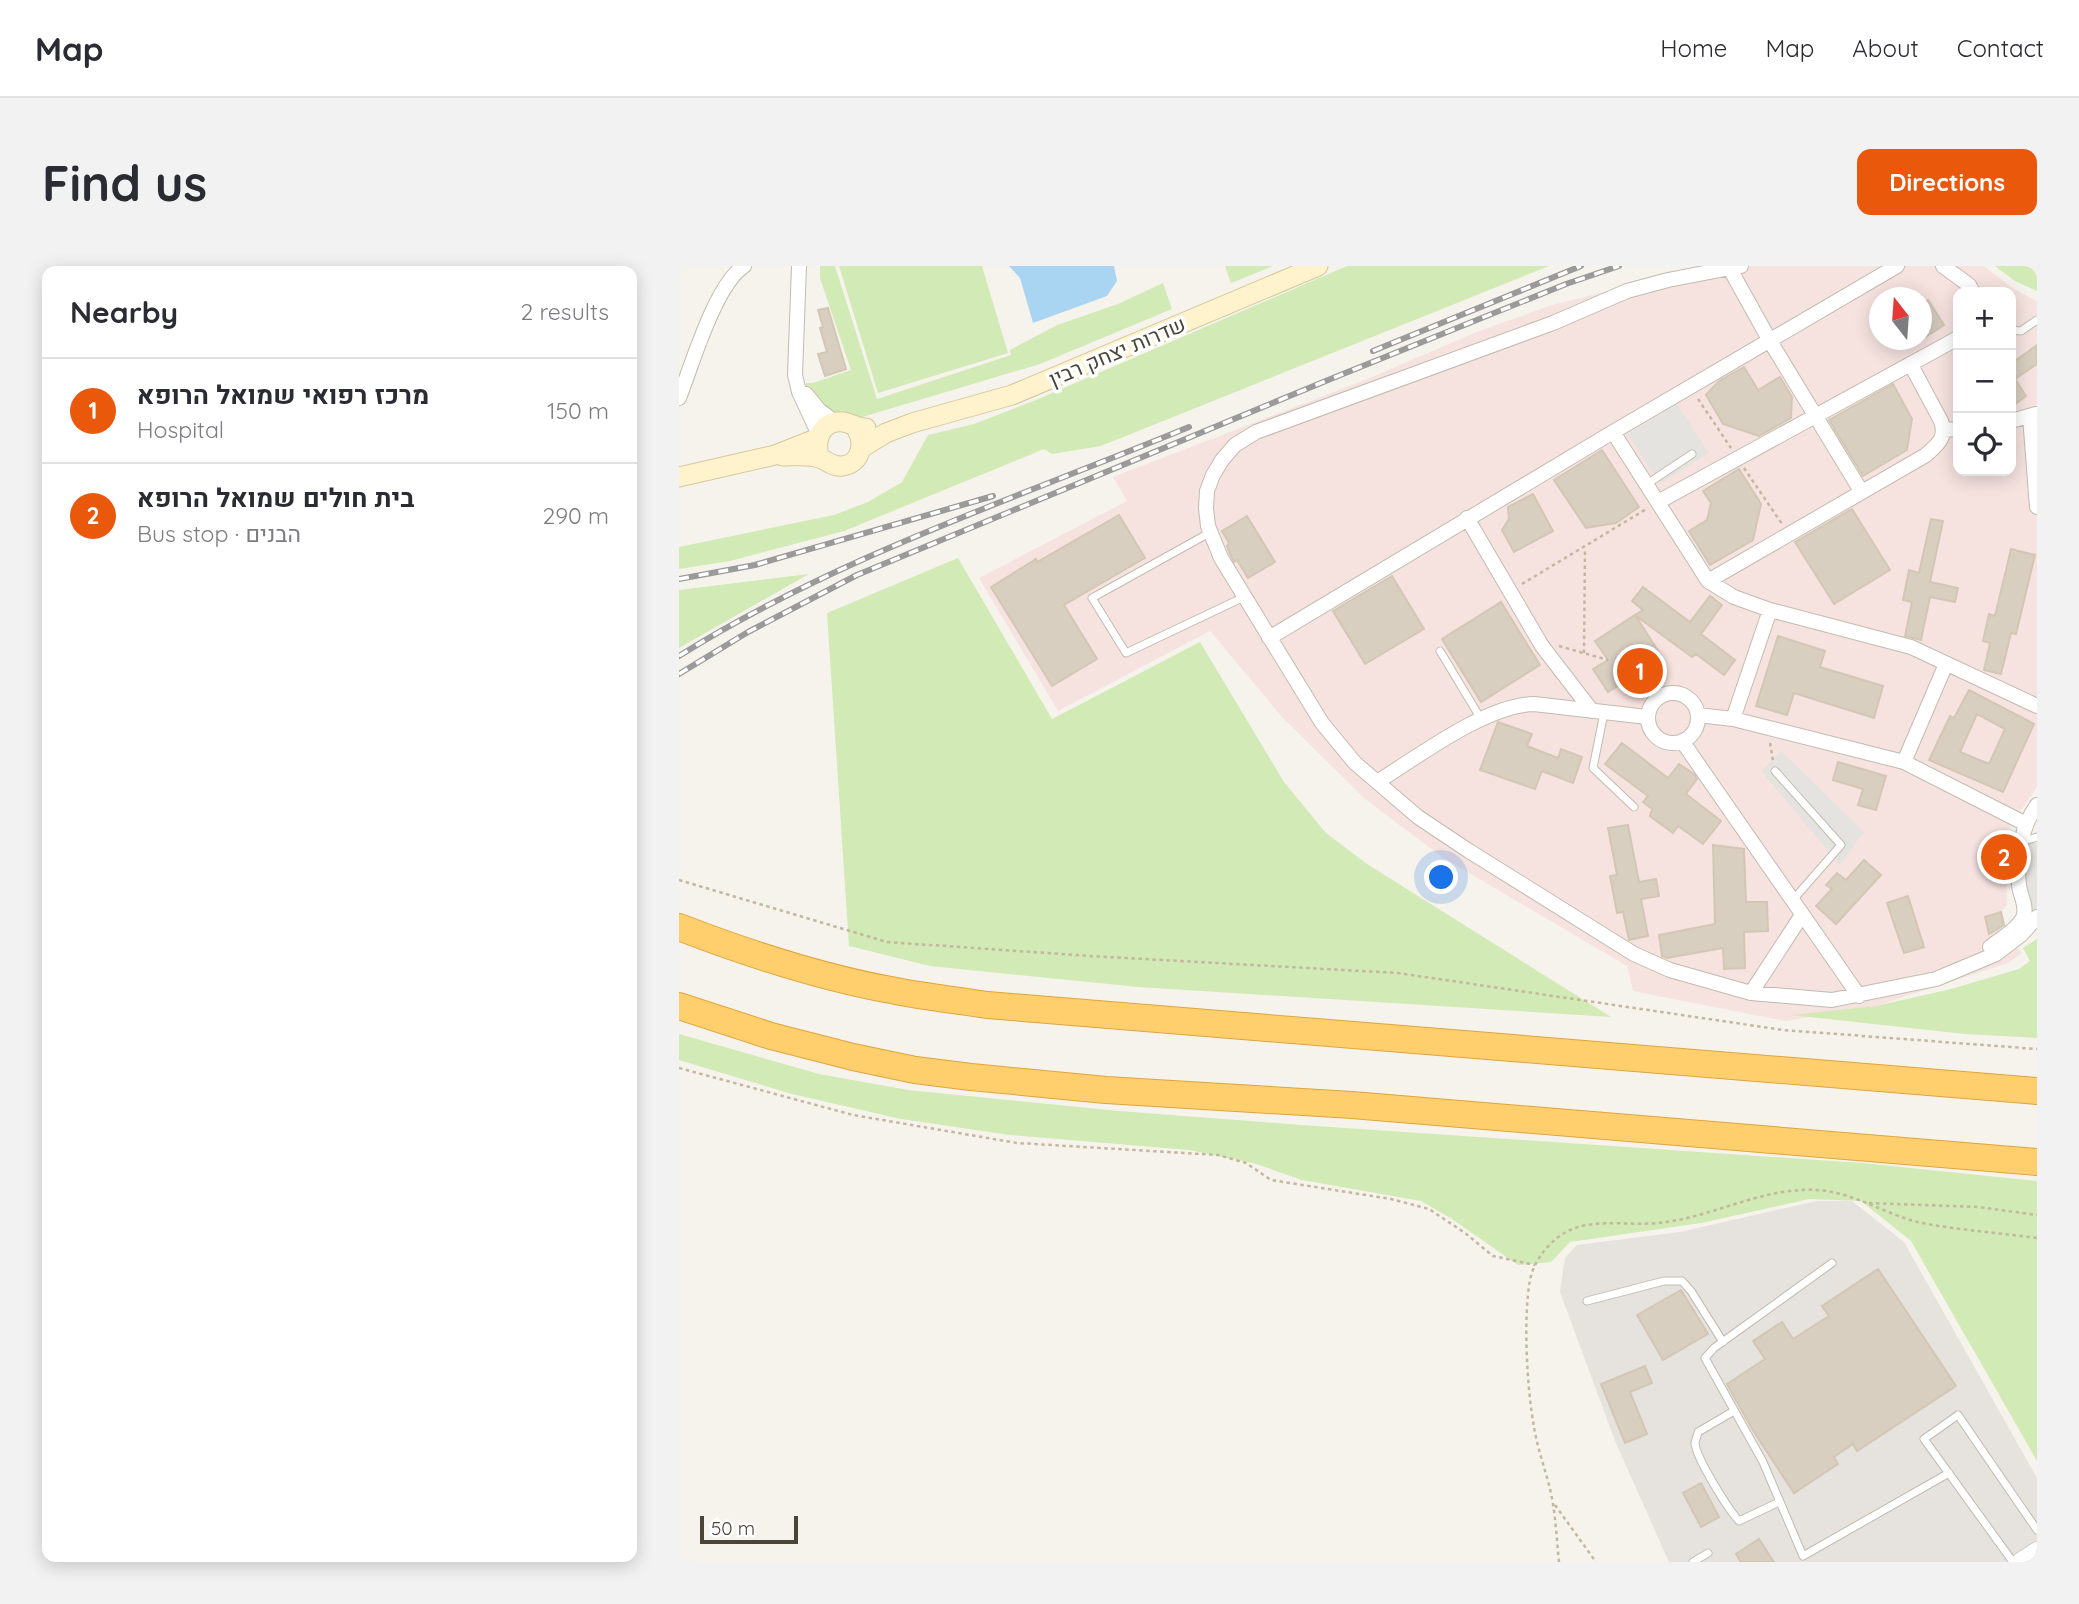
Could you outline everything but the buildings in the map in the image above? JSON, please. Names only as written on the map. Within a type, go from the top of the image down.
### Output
[{"type":"highway","points":[[679,927],[741,951],[848,980],[894,991],[986,1005],[2037,1091]]},
{"type":"highway","points":[[679,1006],[771,1036],[853,1057],[915,1070],[971,1077],[1106,1090],[1379,1107],[2037,1162]]},
{"type":"main road","name":"שדרות יצחק רבין","points":[[761,458],[796,456],[823,459],[835,466],[849,464],[855,461],[861,448],[886,433],[1012,395],[1318,266]]},
{"type":"main road","name":"שדרות יצחק רבין","points":[[679,477],[761,458],[818,437],[823,429],[835,422],[850,424],[856,428],[912,423]]},
{"type":"main road","points":[[856,428],[860,434],[861,448]]},
{"type":"main road","points":[[818,437],[818,449],[823,459]]},
{"type":"street","points":[[679,398],[723,292],[735,272],[744,266]]},
{"type":"street","points":[[799,266],[795,375],[799,392],[818,437]]},
{"type":"street","points":[[1269,638],[1897,266]]},
{"type":"street","points":[[1944,266],[1970,287]]},
{"type":"street","points":[[1861,491],[1770,341],[1735,267],[1627,291],[1553,323],[1256,432],[1235,445],[1222,460],[1207,491],[1206,508],[1211,532],[1221,558],[1322,723],[1355,763],[1418,817],[1634,954],[1670,970],[1751,993],[1832,1000],[1936,979],[1996,954],[2009,939],[2037,917]]},
{"type":"street","points":[[1658,502],[1953,341]]},
{"type":"street","points":[[1707,580],[1926,455],[1941,441],[1951,429],[1911,365]]},
{"type":"street","points":[[795,375],[811,402],[835,422]]},
{"type":"street","points":[[2016,420],[2034,415],[2037,507]]},
{"type":"street","points":[[1613,432],[1707,580],[1734,597],[1770,610],[1911,647],[2037,706]]},
{"type":"street","points":[[1468,519],[1539,641],[1598,711]]},
{"type":"street","points":[[1733,719],[1770,610]]},
{"type":"street","points":[[1904,762],[1946,664]]},
{"type":"street","points":[[1668,693],[1677,693],[1691,701],[1698,715],[1694,731],[1682,741],[1666,742],[1658,738],[1647,717],[1654,701],[1668,693]]},
{"type":"street","points":[[1377,782],[1481,719],[1516,704],[1647,717]]},
{"type":"street","points":[[1698,715],[1733,719],[1904,762],[2027,824]]},
{"type":"street","points":[[1682,741],[1859,996]]},
{"type":"street","points":[[2009,939],[2030,904],[2019,882],[2021,842],[2037,805]]},
{"type":"street","points":[[1751,993],[1802,915]]},
{"type":"street","points":[[2020,1562],[2037,1551]]},
{"type":"lane","points":[[2016,330],[2021,331],[2037,320]]},
{"type":"lane","points":[[1646,484],[1692,454]]},
{"type":"lane","points":[[1211,532],[1092,598],[1126,653],[1244,597]]},
{"type":"lane","points":[[1440,650],[1481,719]]},
{"type":"lane","points":[[1598,711],[1593,768],[1634,807]]},
{"type":"lane","points":[[1775,771],[1841,845],[1792,901]]},
{"type":"lane","points":[[2021,842],[2037,837]]},
{"type":"lane","points":[[1832,1263],[1705,1358],[1763,1462],[1803,1556],[1949,1473]]},
{"type":"lane","points":[[1587,1301],[1664,1281],[1682,1281],[1723,1342]]},
{"type":"lane","points":[[1734,1410],[1698,1432],[1695,1442],[1699,1454],[1729,1510],[1739,1521],[1779,1502]]},
{"type":"lane","points":[[2013,1562],[1924,1439],[1958,1415],[2037,1530]]},
{"type":"lane","points":[[1693,1562],[1708,1553]]},
{"type":"path","points":[[1510,592],[1658,502]]},
{"type":"path","points":[[1584,653],[1585,546]]},
{"type":"path","points":[[1539,641],[1608,660]]},
{"type":"path","points":[[1767,727],[1775,771]]},
{"type":"path","points":[[679,880],[887,942],[1398,973],[1783,1030],[2037,1049]]},
{"type":"path","points":[[679,1069],[853,1115],[1017,1143],[1218,1155],[1245,1163],[1272,1180],[1391,1199],[1429,1209],[1493,1256],[1535,1265]]},
{"type":"path","points":[[1866,1202],[1978,1207],[2037,1215]]},
{"type":"path","points":[[1553,1502],[1596,1562]]},
{"type":"shaded area","points":[[1708,266],[1984,266],[2011,287],[1953,287],[1953,476],[2016,476],[2016,290],[2037,301],[2037,787],[2005,834],[2007,905],[2001,912],[2005,923],[2001,930],[2022,953],[2008,963],[1876,1006],[1785,1021],[1633,991],[1627,966],[1442,857],[1365,799],[1282,717],[1210,631],[1058,711],[979,578],[1127,501],[1113,477],[1365,380],[1479,331],[1552,305]]},
{"type":"shaded area","points":[[1677,404],[1709,453],[1660,484],[1627,434]]},
{"type":"shaded area","points":[[1781,751],[1864,832],[1840,865],[1761,771]]},
{"type":"shaded area","points":[[2025,843],[2037,843],[2037,918],[2022,913]]},
{"type":"shaded area","points":[[1816,1201],[1852,1201],[1904,1242],[2037,1478],[2037,1562],[1669,1562],[1615,1441],[1560,1292],[1565,1258],[1577,1245],[1680,1232]]},
{"type":"green space","points":[[820,266],[835,266],[877,399],[1011,355],[1010,350],[1057,325],[1118,304],[1163,283],[1172,309],[1040,364],[812,432],[806,403],[806,383],[851,370],[820,278]]},
{"type":"green space","points":[[839,266],[982,266],[1008,353],[878,393]]},
{"type":"green space","points":[[1225,266],[1273,266],[1231,283]]},
{"type":"green space","points":[[1347,266],[1549,266],[1101,446],[1052,454],[1044,449],[844,531],[730,561],[679,569],[679,547],[834,515],[868,502],[902,482],[928,435],[974,424],[1036,400]]},
{"type":"green space","points":[[1995,266],[2037,266],[2037,291],[2015,281]]},
{"type":"green space","points":[[958,558],[1052,719],[1200,642],[1284,782],[1326,833],[1367,864],[1611,1017],[1138,987],[930,966],[849,946],[827,613]]},
{"type":"green space","points":[[809,574],[679,648],[679,590]]},
{"type":"green space","points":[[2037,939],[2037,1038],[1965,1034],[1791,1015],[1876,1006],[1951,989],[2019,969],[2030,961],[2023,948]]},
{"type":"green space","points":[[679,1034],[819,1074],[908,1090],[1119,1111],[1862,1163],[2037,1181],[2037,1461],[1911,1241],[1861,1201],[1809,1199],[1701,1223],[1570,1242],[1551,1262],[1518,1265],[1421,1201],[1302,1180],[1253,1163],[1189,1150],[1010,1135],[901,1119],[792,1094],[679,1060]]},
{"type":"water","points":[[1009,266],[1114,266],[1117,281],[1107,296],[1033,323],[1020,278]]},
{"type":"railway","points":[[1373,351],[1581,266]]},
{"type":"railway","points":[[679,674],[748,632],[857,575],[1333,378],[1566,284],[1619,266]]},
{"type":"railway","points":[[679,656],[801,588],[864,559],[1189,427]]},
{"type":"railway","points":[[679,579],[755,565],[993,496]]},
{"type":"place","name":"מרכז רפואי שמואל הרופא","points":[[1640,671]]},
{"type":"place","name":"בית חולים שמואל הרופא","points":[[2004,857]]}]
